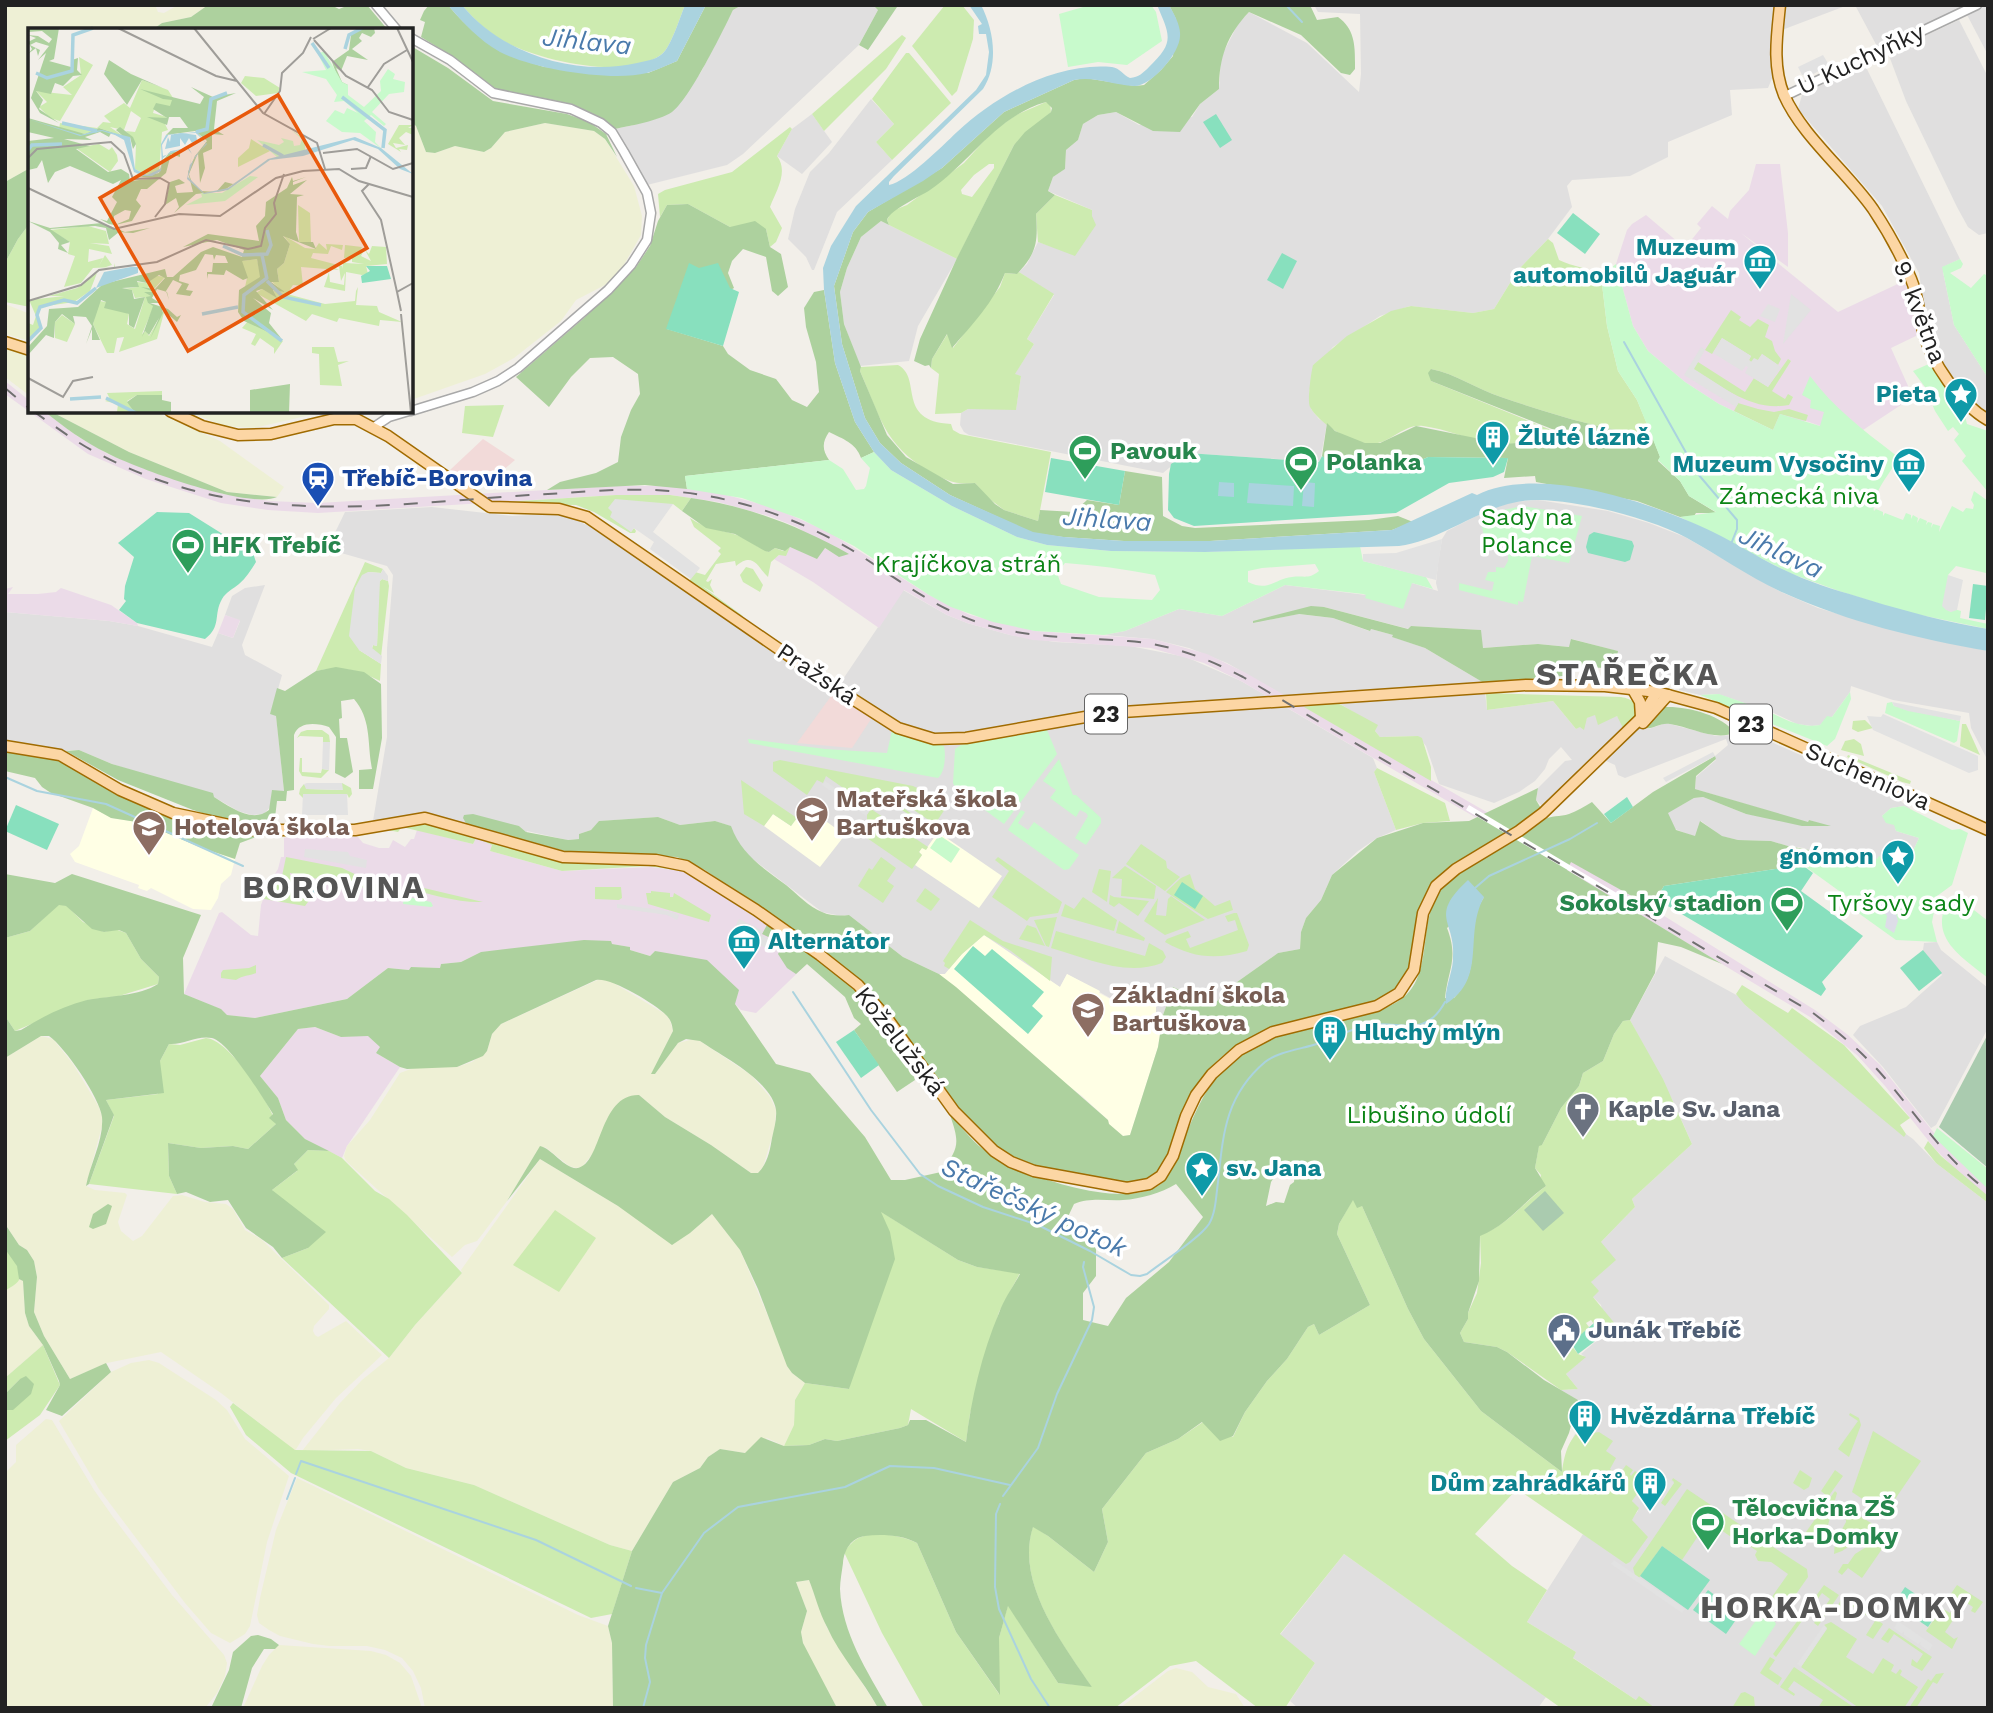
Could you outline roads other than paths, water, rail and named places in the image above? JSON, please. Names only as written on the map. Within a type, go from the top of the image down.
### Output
[{"type":"main road","name":"9. května","points":[[1780,5],[1776,53],[1777,69],[1785,96],[1796,116],[1872,208],[1912,279],[1923,332],[1932,353],[1961,398],[1976,413],[1988,420]]},
{"type":"main road","points":[[5,342],[28,349]]},
{"type":"main road","name":"Pražská","points":[[174,413],[202,426],[238,435],[271,434],[334,419],[356,419],[374,427],[491,508],[559,509],[599,523],[837,689],[898,728],[923,736],[942,739],[966,738],[1108,713],[1335,697]]},
{"type":"main road","name":"Sucheniova","points":[[1335,697],[1571,684],[1657,692],[1716,708],[1988,830]]},
{"type":"main road","points":[[1632,688],[1640,702],[1641,718]]},
{"type":"main road","points":[[1609,752],[1641,718],[1657,692]]},
{"type":"main road","points":[[1609,752],[1621,745],[1668,695]]},
{"type":"main road","name":"Koželužská","points":[[5,746],[60,755],[120,790],[173,813],[253,830],[355,830],[425,818],[569,858],[656,860],[687,866],[777,925],[858,985],[887,1018],[954,1111],[995,1151],[1011,1162],[1034,1171],[1121,1188],[1149,1184],[1161,1176],[1173,1156],[1186,1115],[1196,1096],[1212,1073],[1239,1049],[1273,1032],[1377,1006],[1399,993],[1414,970],[1423,913],[1436,886],[1452,872],[1521,830],[1609,752]]},
{"type":"street","points":[[376,5],[395,28]]},
{"type":"street","name":"U Kuchyňky","points":[[1785,96],[1976,5]]},
{"type":"street","points":[[413,39],[450,60],[493,93],[571,109],[601,123],[611,132],[647,193],[651,213],[647,240],[631,265],[608,290],[519,368],[473,392],[413,410]]},
{"type":"street","points":[[374,427],[390,417],[403,413]]},
{"type":"water","points":[[448,5],[462,5],[498,37],[542,58],[565,64],[614,67],[650,60],[662,54],[669,45],[685,5],[706,5],[677,61],[647,73],[613,76],[532,64],[500,52],[466,25]]},
{"type":"water","points":[[969,5],[981,5],[992,36],[993,58],[988,79],[983,89],[894,176],[889,185],[915,170],[973,118],[1028,84],[1070,70],[1091,67],[1112,67],[1130,78],[1141,74],[1163,51],[1168,38],[1157,5],[1169,5],[1178,24],[1180,36],[1170,60],[1156,75],[1141,85],[1089,79],[1074,80],[1004,112],[942,168],[868,212],[853,232],[834,286],[842,344],[865,418],[880,443],[901,463],[950,495],[1033,532],[1124,541],[1210,541],[1392,530],[1472,493],[1477,495],[1502,486],[1563,485],[1628,499],[1660,510],[1713,532],[1783,569],[1821,585],[1913,613],[1988,629],[1988,651],[1910,635],[1833,613],[1771,587],[1672,531],[1635,517],[1595,507],[1556,501],[1520,501],[1485,512],[1435,536],[1399,546],[1205,552],[1111,551],[1047,545],[1017,537],[952,506],[891,470],[874,452],[855,422],[835,363],[823,268],[831,246],[856,206],[976,90],[986,75],[989,52],[986,34],[979,34],[978,26],[982,24]]},
{"type":"water","points":[[1219,482],[1234,483],[1234,497],[1218,496]]},
{"type":"water","points":[[1304,482],[1315,483],[1314,507],[1302,506]]},
{"type":"water","points":[[1249,483],[1294,486],[1293,506],[1247,503]]},
{"type":"water","points":[[1468,880],[1484,897],[1475,926],[1471,969],[1467,981],[1459,993],[1446,1004],[1453,947],[1446,911],[1456,893]]},
{"type":"waterway","points":[[1286,5],[1302,22]]},
{"type":"waterway","name":"Jihlava","points":[[1624,342],[1698,474],[1737,520],[1737,529],[1731,544]]},
{"type":"waterway","name":"Stařečský potok","points":[[5,777],[37,791],[106,804],[243,866]]},
{"type":"waterway","name":"Stařečský potok","points":[[1475,888],[1489,876],[1570,839],[1597,823]]},
{"type":"waterway","name":"Stařečský potok","points":[[272,876],[315,892]]},
{"type":"waterway","name":"Stařečský potok","points":[[793,992],[871,1110],[920,1174],[938,1186],[983,1207],[1038,1225],[1131,1275],[1140,1276],[1147,1274],[1180,1250],[1209,1224],[1215,1204],[1228,1117],[1241,1088],[1265,1062],[1277,1055],[1320,1043],[1363,1026],[1420,1025],[1437,1014],[1445,1002]]},
{"type":"waterway","points":[[1003,1496],[1038,1448],[1057,1394],[1092,1320],[1094,1307],[1084,1262]]},
{"type":"waterway","points":[[296,1474],[301,1461],[536,1540],[631,1586]]},
{"type":"waterway","points":[[643,1708],[650,1682],[645,1658],[646,1645],[662,1593],[704,1533],[738,1507],[845,1487],[890,1466],[934,1468],[1010,1485]]},
{"type":"waterway","points":[[287,1499],[295,1478]]},
{"type":"waterway","points":[[1000,1504],[996,1514],[995,1587],[999,1609],[1031,1679],[1050,1708]]},
{"type":"waterway","points":[[636,1588],[662,1593]]},
{"type":"railway","points":[[5,388],[28,407]]},
{"type":"railway","points":[[36,413],[103,456],[155,479],[207,494],[260,503],[365,506],[634,490],[669,491],[717,498],[763,510],[808,527],[850,549],[914,591],[983,624],[1037,635],[1144,643],[1202,658],[1243,677],[1813,1013],[1844,1037],[1872,1064],[1948,1154],[1988,1191]]},
{"type":"place","name":"Muzeum automobilů Jaguár","points":[[1760,291]]},
{"type":"place","name":"Pieta","points":[[1961,424]]},
{"type":"place","name":"Žluté lázně","points":[[1493,467]]},
{"type":"place","name":"Pavouk","points":[[1085,481]]},
{"type":"place","name":"Polanka","points":[[1301,492]]},
{"type":"place","name":"Muzeum Vysočiny","points":[[1909,494]]},
{"type":"place","name":"Třebíč-Borovina","points":[[318,508]]},
{"type":"place","name":"HFK Třebíč","points":[[188,575]]},
{"type":"place","name":"Mateřská škola Bartuškova","points":[[812,843]]},
{"type":"place","name":"Hotelová škola","points":[[149,857]]},
{"type":"place","name":"gnómon","points":[[1898,886]]},
{"type":"place","name":"Sokolský stadion","points":[[1787,933]]},
{"type":"place","name":"Alternátor","points":[[744,971]]},
{"type":"place","name":"Základní škola Bartuškova","points":[[1088,1039]]},
{"type":"place","name":"Hluchý mlýn","points":[[1330,1062]]},
{"type":"place","name":"Kaple Sv. Jana","points":[[1583,1139]]},
{"type":"place","name":"sv. Jana","points":[[1202,1198]]},
{"type":"place","name":"Junák Třebíč","points":[[1564,1360]]},
{"type":"place","name":"Hvězdárna Třebíč","points":[[1585,1446]]},
{"type":"place","name":"Dům zahrádkářů","points":[[1650,1513]]},
{"type":"place","name":"Tělocvična ZŠ Horka-Domky","points":[[1708,1552]]},
{"type":"district","name":"STAŘEČKA","points":[[1628,674]]},
{"type":"district","name":"BOROVINA","points":[[334,887]]},
{"type":"district","name":"HORKA-DOMKY","points":[[1835,1607]]},
{"type":"park label","name":"Zámecká niva","points":[[1799,496]]},
{"type":"park label","name":"Sady na Polance","points":[[1527,531]]},
{"type":"park label","name":"Krajíčkova stráň","points":[[968,564]]},
{"type":"park label","name":"Tyršovy sady","points":[[1901,903]]},
{"type":"park label","name":"Libušino údolí","points":[[1429,1115]]}]
